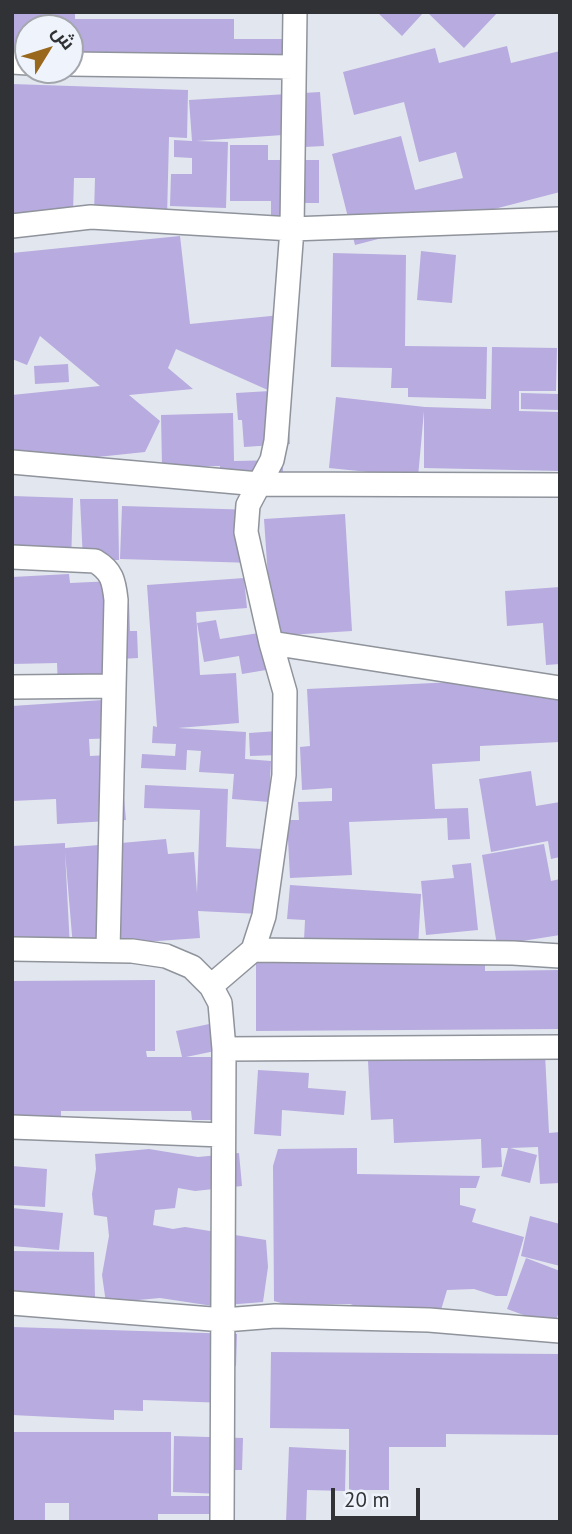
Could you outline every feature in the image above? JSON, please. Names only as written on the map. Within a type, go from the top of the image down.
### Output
[{"type":"street","points":[[211,986],[253,950],[264,916],[284,775],[285,692],[246,532],[248,505],[272,460],[275,441],[292,229],[295,12]]},
{"type":"street","points":[[84,64],[293,67]]},
{"type":"street","points":[[12,226],[91,217],[292,229],[560,219]]},
{"type":"street","points":[[12,462],[259,484],[560,485]]},
{"type":"street","points":[[12,557],[95,561],[106,567],[113,578],[116,600],[108,950]]},
{"type":"street","points":[[271,643],[560,688]]},
{"type":"street","points":[[12,687],[114,686]]},
{"type":"street","points":[[12,950],[108,950],[166,956],[192,967],[211,986],[219,1003],[224,1049],[224,1320],[217,1521]]},
{"type":"street","points":[[253,950],[560,956]]},
{"type":"street","points":[[224,1049],[560,1047]]},
{"type":"street","points":[[12,1127],[223,1135]]},
{"type":"street","points":[[12,1303],[224,1320],[275,1316],[429,1320],[560,1331]]},
{"type":"building","points":[[12,12],[75,12],[14,14],[12,67]]},
{"type":"building","points":[[377,12],[424,12],[402,36]]},
{"type":"building","points":[[427,12],[498,12],[464,48]]},
{"type":"building","points":[[84,19],[234,19],[234,39],[301,39],[302,62],[84,67]]},
{"type":"building","points":[[507,46],[511,63],[560,51],[560,192],[355,245],[332,154],[401,136],[415,190],[463,178],[456,152],[419,162],[404,102],[354,115],[343,72],[435,48],[439,63]]},
{"type":"building","points":[[12,84],[188,90],[187,138],[169,137],[167,217],[94,214],[95,178],[74,178],[73,213],[12,223]]},
{"type":"building","points":[[320,92],[324,146],[284,148],[283,135],[196,141],[228,142],[226,208],[170,206],[171,174],[192,174],[192,158],[174,157],[174,140],[192,141],[189,100]]},
{"type":"building","points":[[230,145],[268,145],[268,160],[319,160],[319,203],[297,203],[297,221],[271,221],[271,201],[230,201]]},
{"type":"building","points":[[180,236],[190,324],[281,315],[290,444],[244,447],[236,393],[270,391],[176,349],[168,368],[193,389],[129,395],[160,421],[145,452],[12,466],[12,395],[100,386],[40,336],[27,365],[12,359],[12,253]]},
{"type":"building","points":[[421,251],[456,255],[452,303],[417,300]]},
{"type":"building","points":[[333,253],[406,255],[405,346],[487,347],[486,399],[408,397],[408,388],[391,388],[392,368],[331,367]]},
{"type":"building","points":[[492,347],[557,348],[556,391],[519,391],[519,411],[558,412],[560,471],[424,468],[424,411],[418,477],[329,468],[336,397],[425,407],[491,409]]},
{"type":"building","points":[[68,364],[69,382],[35,384],[34,366]]},
{"type":"building","points":[[521,393],[558,394],[558,410],[521,409]]},
{"type":"building","points":[[233,413],[234,461],[283,460],[283,481],[220,482],[220,466],[162,467],[161,415]]},
{"type":"building","points":[[12,496],[73,498],[71,563],[12,561]]},
{"type":"building","points":[[80,499],[118,499],[119,560],[83,560]]},
{"type":"building","points":[[122,506],[256,510],[254,563],[120,559]]},
{"type":"building","points":[[345,514],[352,631],[272,636],[264,519]]},
{"type":"building","points":[[69,574],[70,583],[113,581],[114,603],[129,603],[130,631],[137,631],[138,658],[104,660],[106,685],[58,687],[57,663],[12,664],[12,577]]},
{"type":"building","points":[[244,578],[247,608],[196,612],[200,675],[236,673],[239,723],[178,728],[246,732],[245,759],[271,761],[269,802],[232,799],[234,774],[199,772],[201,751],[187,750],[186,770],[141,768],[142,754],[175,756],[176,744],[152,743],[153,726],[157,727],[147,585]]},
{"type":"building","points":[[560,587],[560,664],[546,665],[543,623],[507,626],[505,591]]},
{"type":"building","points":[[216,620],[220,639],[259,633],[266,670],[242,674],[239,656],[204,662],[197,623]]},
{"type":"building","points":[[560,677],[560,742],[480,746],[480,761],[432,764],[435,809],[468,808],[470,839],[448,840],[447,818],[349,822],[352,875],[290,878],[287,820],[299,820],[298,802],[332,801],[332,788],[302,790],[300,747],[310,746],[307,689]]},
{"type":"building","points":[[118,699],[120,738],[89,739],[90,756],[109,755],[110,788],[123,787],[126,820],[57,824],[56,799],[12,801],[12,706]]},
{"type":"building","points":[[278,731],[279,755],[250,756],[249,733]]},
{"type":"building","points":[[531,771],[536,806],[560,802],[560,857],[551,859],[548,841],[491,852],[479,779]]},
{"type":"building","points":[[145,785],[228,789],[226,847],[262,849],[259,914],[198,911],[200,938],[73,947],[65,852],[70,948],[12,951],[12,846],[65,843],[65,848],[166,839],[168,854],[194,852],[197,893],[200,810],[144,808]]},
{"type":"building","points":[[544,844],[551,881],[560,879],[560,935],[497,945],[482,855]]},
{"type":"building","points":[[471,863],[478,930],[426,935],[421,881],[454,878],[452,865]]},
{"type":"building","points":[[290,885],[421,894],[418,947],[304,940],[305,920],[287,919]]},
{"type":"building","points":[[485,960],[485,971],[560,970],[560,1029],[256,1031],[256,961]]},
{"type":"building","points":[[155,980],[155,1051],[146,1051],[147,1057],[182,1057],[176,1031],[214,1023],[220,1050],[186,1057],[219,1057],[219,1120],[192,1120],[191,1111],[61,1111],[61,1122],[12,1122],[12,981]]},
{"type":"building","points":[[545,1054],[549,1133],[560,1132],[560,1183],[540,1184],[538,1147],[510,1148],[537,1155],[530,1183],[501,1176],[508,1148],[501,1148],[502,1167],[482,1168],[481,1139],[394,1143],[393,1119],[371,1120],[368,1061]]},
{"type":"building","points":[[258,1070],[309,1073],[308,1088],[346,1091],[344,1115],[282,1110],[281,1136],[254,1134]]},
{"type":"building","points":[[357,1148],[357,1174],[480,1176],[476,1188],[460,1188],[460,1205],[476,1209],[472,1222],[524,1237],[507,1296],[496,1296],[474,1289],[447,1290],[441,1310],[368,1310],[350,1304],[288,1305],[274,1301],[273,1166],[278,1149]]},
{"type":"building","points":[[149,1149],[198,1157],[239,1153],[242,1186],[195,1191],[178,1188],[175,1208],[155,1210],[153,1225],[173,1229],[185,1227],[266,1240],[268,1267],[263,1302],[213,1306],[160,1298],[106,1303],[102,1275],[109,1236],[107,1217],[94,1215],[92,1194],[96,1169],[95,1154]]},
{"type":"building","points":[[12,1166],[47,1169],[45,1207],[12,1205]]},
{"type":"building","points":[[12,1208],[63,1213],[59,1250],[12,1246]]},
{"type":"building","points":[[530,1216],[560,1224],[560,1266],[521,1256]]},
{"type":"building","points":[[12,1251],[94,1252],[95,1298],[12,1298]]},
{"type":"building","points":[[526,1258],[560,1271],[560,1309],[554,1326],[507,1309]]},
{"type":"building","points":[[12,1327],[237,1334],[236,1366],[227,1366],[226,1403],[143,1400],[143,1411],[114,1410],[114,1420],[12,1415]]},
{"type":"building","points":[[271,1352],[560,1354],[560,1435],[446,1434],[446,1447],[389,1447],[389,1490],[349,1490],[349,1429],[270,1428]]},
{"type":"building","points":[[12,1432],[171,1432],[171,1496],[234,1496],[234,1514],[158,1514],[158,1522],[69,1522],[69,1503],[45,1503],[45,1522],[12,1522]]},
{"type":"building","points":[[174,1436],[243,1438],[242,1470],[222,1470],[221,1494],[173,1492]]},
{"type":"building","points":[[289,1447],[346,1450],[345,1491],[307,1490],[306,1522],[286,1522]]}]
